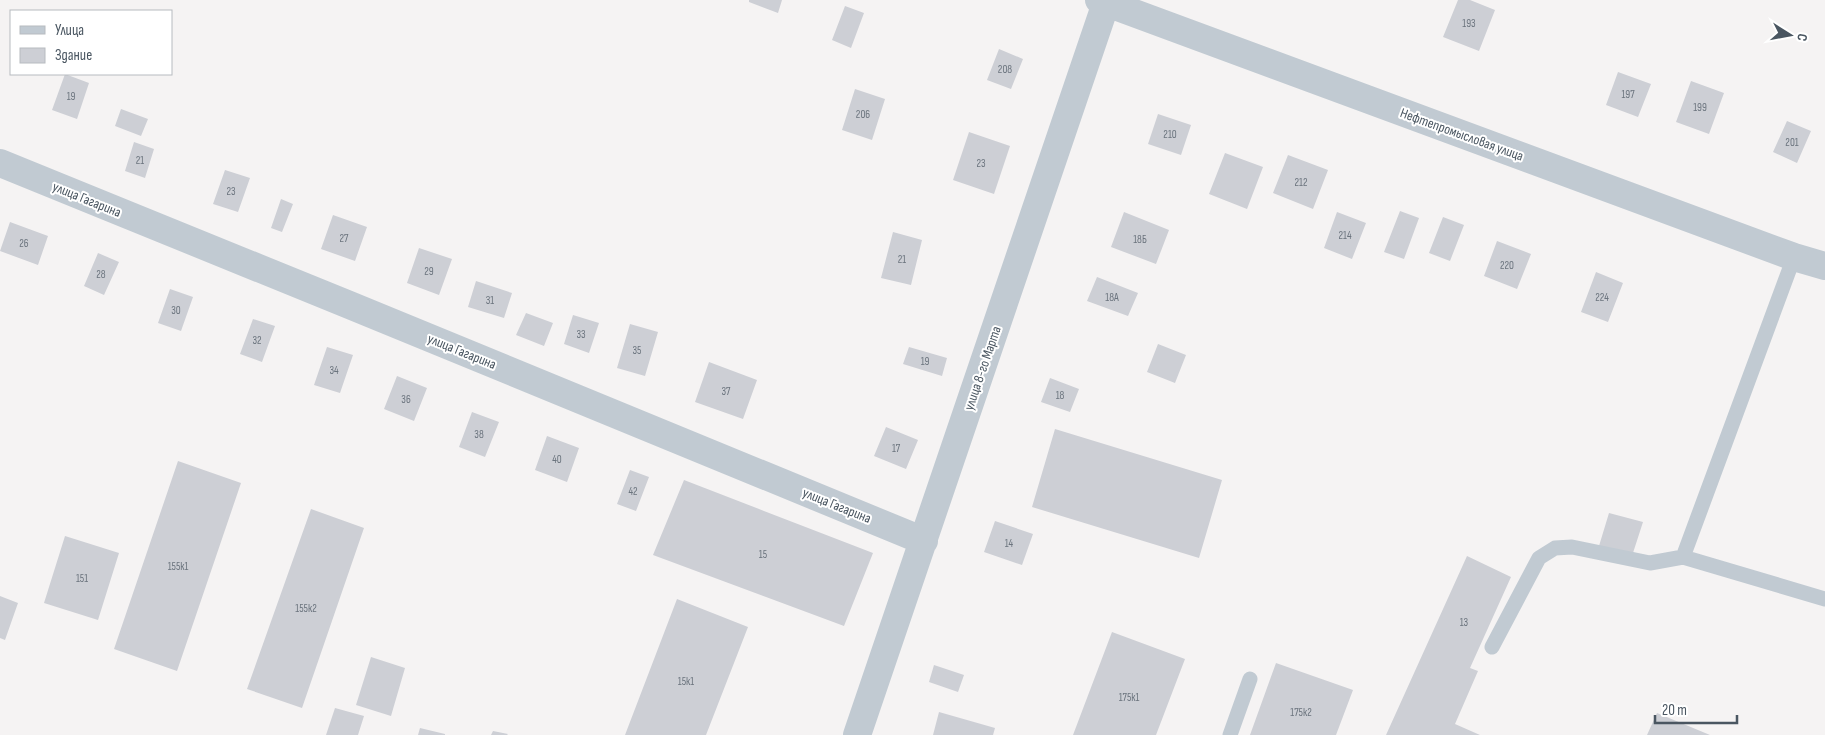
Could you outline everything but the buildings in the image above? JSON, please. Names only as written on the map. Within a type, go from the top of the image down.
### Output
[{"type":"street","name":"Нефтепромысловая улица","points":[[1104,1],[1794,257],[1825,266]]},
{"type":"street","name":"улица 8-го Марта","points":[[857,735],[924,541],[1104,1]]},
{"type":"street","name":"улица Гагарина","points":[[0,163],[366,311],[924,541]]},
{"type":"lane","points":[[1683,557],[1794,257]]},
{"type":"lane","points":[[1492,646],[1539,558],[1556,548],[1572,547],[1650,563],[1683,557],[1825,599]]},
{"type":"lane","points":[[1230,735],[1250,679]]}]
